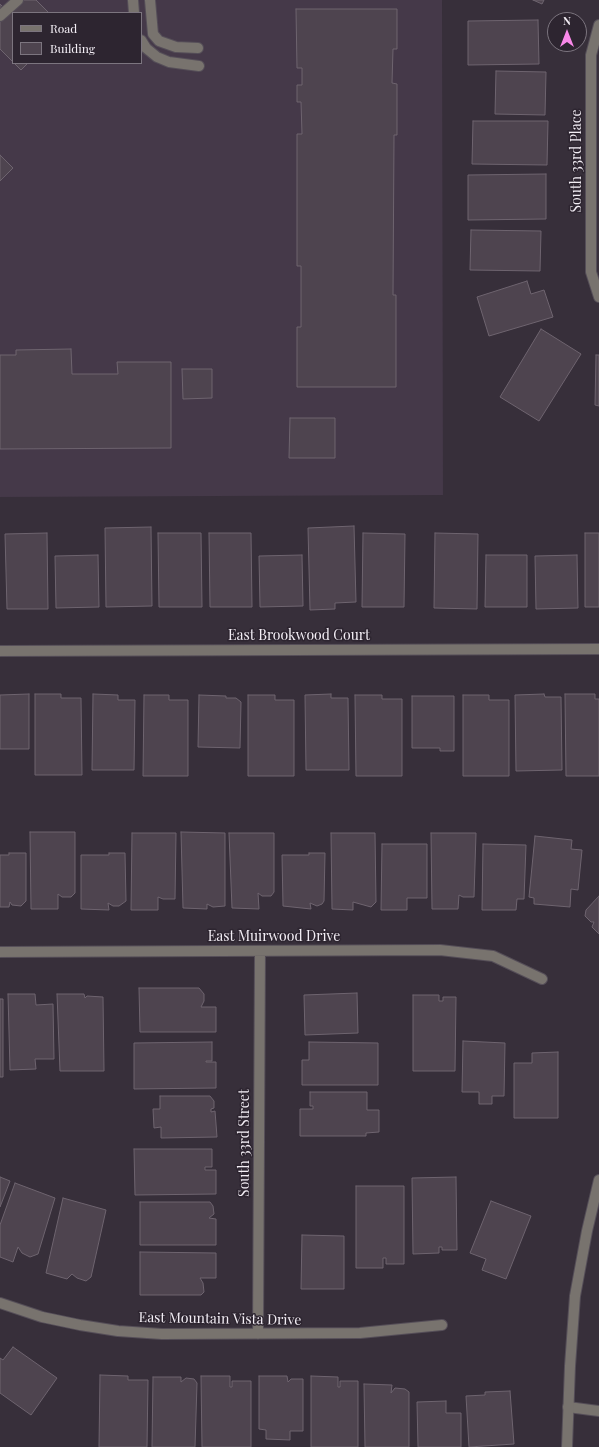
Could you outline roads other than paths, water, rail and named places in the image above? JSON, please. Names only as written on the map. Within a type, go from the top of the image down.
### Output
[{"type":"street","points":[[0,16],[18,0]]},
{"type":"street","points":[[133,0],[134,12]]},
{"type":"street","points":[[150,0],[153,34],[159,41],[176,47],[198,48]]},
{"type":"street","name":"South 33rd Place","points":[[599,25],[591,55],[591,272],[599,297]]},
{"type":"street","points":[[142,42],[146,48],[157,57],[169,62],[199,66]]},
{"type":"street","name":"East Brookwood Court","points":[[0,650],[599,649]]},
{"type":"street","name":"East Muirwood Drive","points":[[0,952],[440,950],[494,956],[542,979]]},
{"type":"street","name":"South 33rd Street","points":[[258,1334],[260,951]]},
{"type":"street","points":[[567,1447],[575,1296],[587,1231],[599,1180]]},
{"type":"street","name":"East Mountain Vista Drive","points":[[0,1303],[42,1317],[118,1331],[162,1334],[360,1333],[442,1325]]},
{"type":"street","points":[[568,1407],[599,1410]]}]
